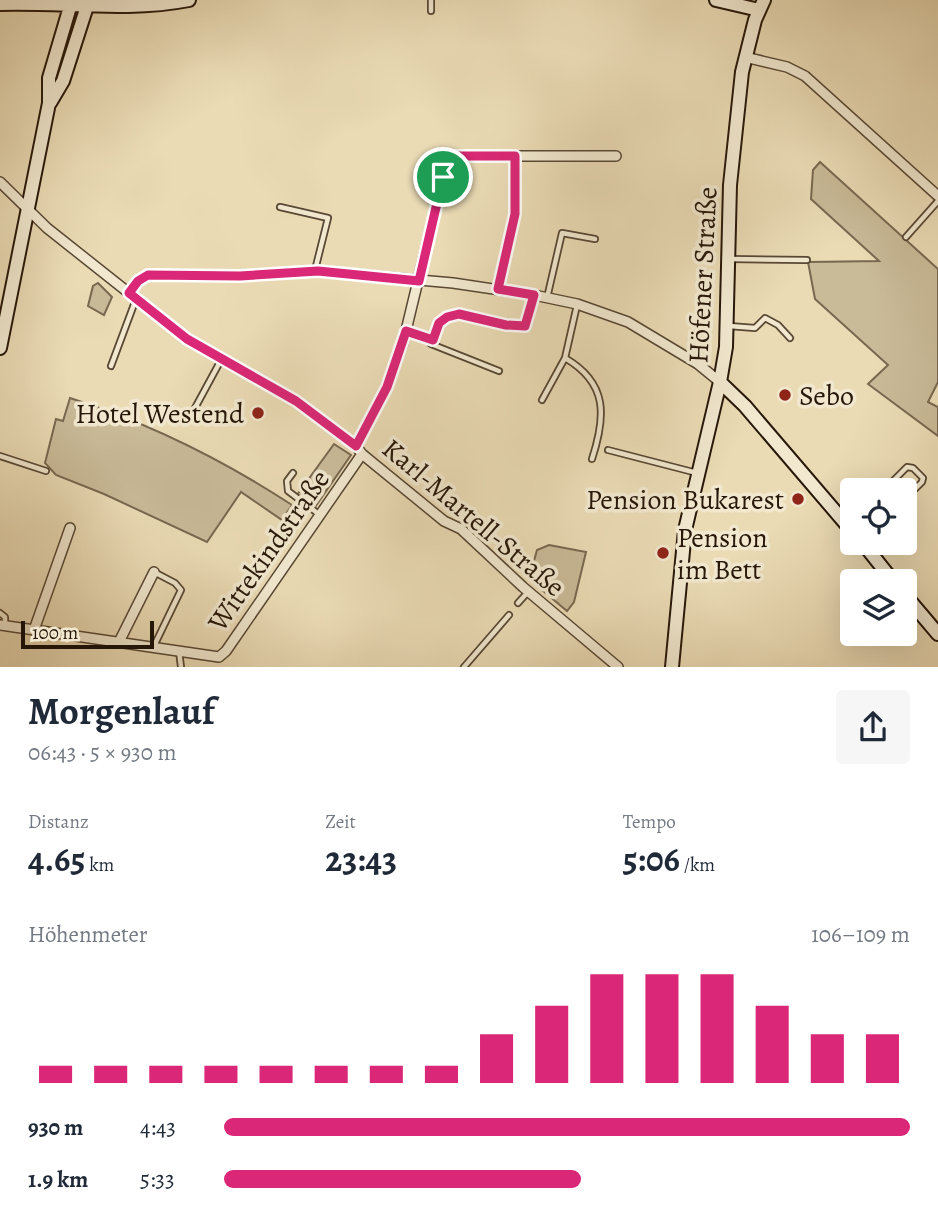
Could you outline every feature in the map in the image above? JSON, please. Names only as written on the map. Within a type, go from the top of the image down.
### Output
[{"type":"main road","points":[[0,4],[27,2],[41,6],[71,3],[165,5],[189,0]]},
{"type":"main road","points":[[716,0],[762,5]]},
{"type":"main road","points":[[0,348],[49,103],[49,78],[71,3]]},
{"type":"main road","points":[[49,103],[63,81],[88,3]]},
{"type":"main road","name":"Höfener Straße","points":[[672,667],[684,538],[720,382],[728,326],[732,167],[745,57],[762,5]]},
{"type":"main road","points":[[720,382],[745,406],[840,514]]},
{"type":"main road","points":[[872,555],[883,569]]},
{"type":"main road","points":[[917,610],[938,635]]},
{"type":"street","points":[[745,57],[787,67],[805,76],[938,196]]},
{"type":"street","name":"Wittekindstraße","points":[[2,626],[210,656],[219,657],[226,651],[321,515],[359,450],[387,387],[406,331],[443,177],[444,161],[449,156],[515,156]]},
{"type":"street","points":[[498,289],[515,214],[515,156],[616,156]]},
{"type":"street","name":"Karl-Martell-Straße","points":[[0,181],[47,228],[187,339],[296,401],[444,521],[461,529],[528,592],[618,667]]},
{"type":"street","points":[[133,296],[138,281],[148,275],[240,276],[314,271],[498,289],[577,304],[628,323],[698,364],[720,382]]},
{"type":"street","points":[[34,630],[70,528]]},
{"type":"street","points":[[119,642],[154,572]]},
{"type":"lane","points":[[431,0],[431,11]]},
{"type":"lane","points":[[906,237],[938,201]]},
{"type":"lane","points":[[280,207],[328,218],[314,271]]},
{"type":"lane","points":[[547,298],[562,233],[595,239]]},
{"type":"lane","points":[[729,258],[807,260]]},
{"type":"lane","points":[[499,371],[432,344],[439,323],[447,317],[459,314],[506,325],[525,326],[534,295]]},
{"type":"lane","points":[[111,366],[133,296]]},
{"type":"lane","points":[[542,400],[565,358],[577,304]]},
{"type":"lane","points":[[728,326],[755,328],[765,318],[778,325],[790,338]]},
{"type":"lane","points":[[406,331],[433,340]]},
{"type":"lane","points":[[565,358],[583,368],[594,384],[601,402],[599,437],[592,459]]},
{"type":"lane","points":[[189,419],[222,360]]},
{"type":"lane","points":[[608,450],[698,473]]},
{"type":"lane","points":[[0,456],[46,471]]},
{"type":"lane","points":[[896,478],[907,467],[913,468],[923,478],[917,487]]},
{"type":"lane","points":[[293,473],[287,481],[288,491],[321,515]]},
{"type":"lane","points":[[153,647],[181,590],[175,583],[154,572]]},
{"type":"lane","points":[[518,603],[528,592]]},
{"type":"lane","points":[[0,613],[5,617],[2,626]]},
{"type":"lane","points":[[464,667],[509,615]]},
{"type":"lane","points":[[179,650],[181,667]]},
{"type":"lane","points":[[210,656],[211,667]]},
{"type":"shaded area","points":[[820,162],[938,269],[938,382],[928,402],[938,407],[938,436],[868,384],[888,365],[815,299],[808,262],[879,261],[811,199],[813,170]]},
{"type":"shaded area","points":[[98,283],[112,297],[104,315],[88,306],[93,286]]},
{"type":"shaded area","points":[[70,398],[185,444],[292,505],[282,520],[241,492],[207,542],[104,494],[56,475],[45,463],[56,419],[63,421]]},
{"type":"shaded area","points":[[334,444],[351,455],[315,507],[297,495]]},
{"type":"shaded area","points":[[549,545],[586,552],[574,602],[567,611],[529,579],[537,550]]},
{"type":"place","name":"Sebo","points":[[785,395]]},
{"type":"place","name":"Hotel Westend","points":[[258,413]]},
{"type":"place","name":"Pension Bukarest","points":[[798,499]]},
{"type":"place","name":"Pension im Bett","points":[[663,553]]},
{"type":"route","points":[[449,156],[515,156],[515,214],[498,289],[534,295],[525,326],[506,325],[459,314],[447,317],[439,323],[433,340],[406,331],[387,387],[356,446],[296,401],[204,351],[129,293],[138,281],[148,275],[205,277],[318,271],[419,281],[443,177],[444,161],[449,156]]}]
